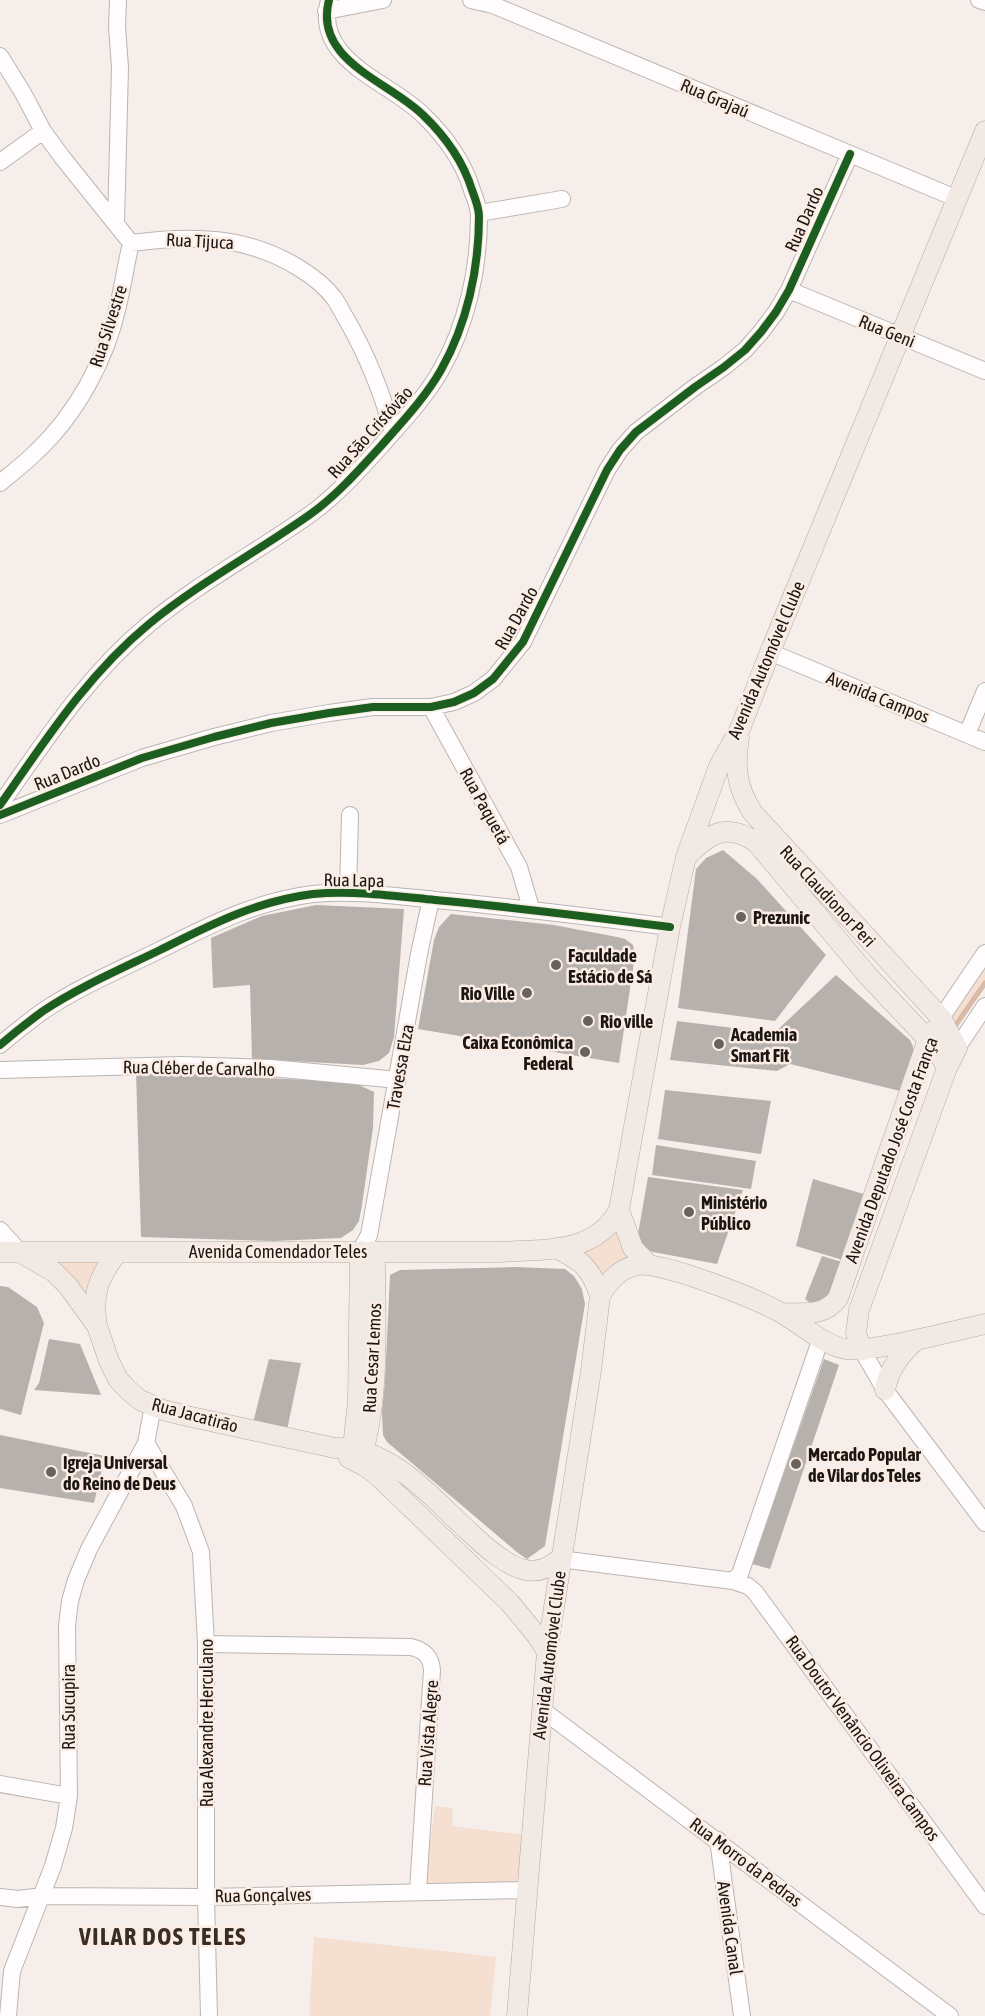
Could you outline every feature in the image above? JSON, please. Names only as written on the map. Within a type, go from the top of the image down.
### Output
[{"type":"main road","name":"Avenida Automóvel Clube","points":[[619,1210],[670,927],[686,857],[719,766],[740,729],[985,131]]},
{"type":"main road","name":"Rua Claudionor Peri","points":[[740,729],[737,780],[745,801],[753,813],[941,1018],[957,1048]]},
{"type":"main road","name":"Rua Claudionor Peri","points":[[686,857],[705,839],[722,832],[744,835],[756,842],[868,976],[928,1039],[947,1068]]},
{"type":"main road","name":"Avenida Deputado José Costa França","points":[[781,1313],[822,1311],[834,1304],[838,1298],[928,1039],[941,1018]]},
{"type":"main road","name":"Avenida Deputado José Costa França","points":[[862,1350],[856,1337],[858,1316],[947,1068],[957,1048]]},
{"type":"main road","name":"Avenida Comendador Teles","points":[[0,1252],[118,1252],[368,1246],[499,1252],[556,1248],[580,1243],[600,1235],[619,1210]]},
{"type":"main road","points":[[619,1210],[633,1248],[649,1265]]},
{"type":"main road","name":"Rua Cesar Lemos","points":[[351,1453],[358,1402],[368,1246]]},
{"type":"main road","points":[[556,1248],[576,1258],[589,1270],[600,1296]]},
{"type":"main road","name":"Rua Jacatirão","points":[[20,1252],[54,1272],[68,1286],[97,1326],[113,1371],[134,1396],[153,1406],[187,1416],[351,1453],[405,1474],[486,1547],[521,1569],[532,1571],[552,1566],[560,1559]]},
{"type":"main road","points":[[97,1326],[95,1308],[99,1278],[118,1252]]},
{"type":"main road","points":[[600,1296],[620,1272],[638,1265],[649,1265],[718,1286],[781,1313],[840,1348],[862,1350],[985,1324]]},
{"type":"main road","name":"Avenida Automóvel Clube","points":[[517,2016],[547,1652],[600,1296]]},
{"type":"main road","points":[[885,1390],[892,1366],[916,1340]]},
{"type":"main road","name":"Rua Jacatirão","points":[[351,1453],[491,1584],[528,1623],[547,1652]]},
{"type":"main road","points":[[491,1584],[505,1560]]},
{"type":"street","points":[[116,223],[120,67],[117,27],[118,0]]},
{"type":"street","points":[[328,6],[382,0]]},
{"type":"street","name":"Rua Grajaú","points":[[471,0],[493,5],[958,199]]},
{"type":"street","points":[[979,0],[985,2]]},
{"type":"street","name":"Rua São Cristóvão","points":[[0,805],[68,709],[111,658],[149,624],[196,589],[314,512],[355,475],[420,400],[441,371],[455,341],[468,304],[475,269],[479,213],[468,175],[452,147],[423,114],[347,59],[334,44],[328,28],[328,6]]},
{"type":"street","points":[[0,56],[62,157],[130,243]]},
{"type":"street","points":[[0,162],[44,131]]},
{"type":"street","name":"Rua Dardo","points":[[0,815],[142,759],[225,734],[271,723],[373,707],[431,707],[454,702],[474,693],[493,679],[523,642],[607,470],[620,450],[636,432],[745,350],[776,312],[789,291],[850,154]]},
{"type":"street","points":[[479,213],[562,199]]},
{"type":"street","name":"Rua Tijuca","points":[[130,243],[163,238],[199,238],[238,242],[284,259],[314,277],[334,297],[361,346],[383,397],[393,432]]},
{"type":"street","name":"Rua Silvestre","points":[[0,483],[36,453],[57,429],[84,391],[101,357],[118,308],[130,243]]},
{"type":"street","name":"Rua Geni","points":[[789,291],[985,371]]},
{"type":"street","name":"Avenida Campos","points":[[770,652],[985,742]]},
{"type":"street","points":[[967,734],[985,691]]},
{"type":"street","name":"Rua Paquetá","points":[[431,707],[519,867],[531,908]]},
{"type":"street","points":[[348,893],[350,815]]},
{"type":"street","name":"Rua Lapa","points":[[0,1045],[44,1011],[72,994],[203,928],[251,907],[281,899],[314,894],[348,893],[531,908],[670,927]]},
{"type":"street","name":"Travessa Elza","points":[[368,1246],[431,899]]},
{"type":"street","name":"Avenida Deputado José Costa França","points":[[941,1018],[985,953]]},
{"type":"street","name":"Avenida Deputado José Costa França","points":[[957,1048],[985,1006]]},
{"type":"street","name":"Rua Cléber de Carvalho","points":[[0,1070],[181,1065],[271,1068],[398,1080]]},
{"type":"street","points":[[0,1230],[20,1252]]},
{"type":"street","points":[[560,1559],[733,1581],[740,1574],[821,1338]]},
{"type":"street","points":[[862,1350],[885,1390],[985,1523]]},
{"type":"street","name":"Rua Sucupira","points":[[8,2016],[6,1970],[43,1896],[60,1845],[69,1796],[67,1626],[70,1601],[76,1580],[90,1549],[146,1443],[153,1406]]},
{"type":"street","name":"Rua Alexandre Herculano","points":[[146,1443],[184,1506],[201,1552],[206,1644],[206,1897],[209,2016]]},
{"type":"street","name":"Rua Doutor Venâncio Oliveira Campos","points":[[733,1581],[751,1588],[769,1608],[985,1906]]},
{"type":"street","name":"Rua Vista Alegre","points":[[206,1644],[411,1647],[428,1655],[432,1670],[418,1891]]},
{"type":"street","name":"Rua Morro da Pedras","points":[[541,1709],[950,2016]]},
{"type":"street","points":[[0,1784],[69,1796]]},
{"type":"street","name":"Avenida Canal","points":[[718,1840],[742,2016]]},
{"type":"street","name":"Rua Gonçalves","points":[[0,1897],[18,1899],[43,1896],[206,1897],[526,1890]]},
{"type":"shaded area","points":[[985,968],[985,981],[953,1030],[947,1026]]},
{"type":"shaded area","points":[[613,1225],[621,1244],[635,1257],[610,1266],[599,1279],[577,1254],[594,1247]]},
{"type":"shaded area","points":[[45,1259],[101,1262],[89,1305]]},
{"type":"shaded area","points":[[435,1806],[453,1808],[452,1826],[524,1835],[521,1872],[515,1883],[425,1884]]},
{"type":"shaded area","points":[[314,1937],[496,1957],[490,2016],[309,2016]]},
{"type":"building","name":"Prezunic","points":[[723,850],[757,879],[826,955],[775,1021],[678,1008],[696,869],[706,858]]},
{"type":"building","points":[[316,905],[404,909],[394,1037],[389,1053],[379,1061],[363,1065],[252,1059],[250,985],[213,988],[211,938],[262,916]]},
{"type":"building","name":"Rio Ville","points":[[451,914],[554,925],[625,939],[633,945],[635,955],[619,1063],[418,1029],[434,940],[439,927]]},
{"type":"building","points":[[836,975],[910,1040],[913,1055],[900,1091],[790,1064],[777,1071],[670,1060],[677,1021],[774,1033]]},
{"type":"building","points":[[136,1072],[329,1081],[359,1085],[374,1092],[373,1128],[362,1205],[359,1221],[353,1230],[341,1238],[274,1241],[141,1237]]},
{"type":"building","points":[[665,1090],[771,1101],[761,1154],[658,1139]]},
{"type":"building","points":[[656,1145],[756,1161],[751,1189],[652,1175]]},
{"type":"building","name":"Ministério Público","points":[[648,1177],[743,1190],[717,1264],[653,1252],[644,1248],[638,1234]]},
{"type":"building","points":[[813,1179],[867,1195],[846,1261],[796,1246]]},
{"type":"building","points":[[822,1256],[842,1262],[832,1295],[817,1302],[809,1302],[805,1299]]},
{"type":"building","points":[[516,1267],[565,1269],[574,1276],[582,1289],[585,1304],[545,1546],[527,1559],[387,1442],[383,1435],[382,1412],[390,1275],[400,1270]]},
{"type":"building","points":[[0,1286],[8,1287],[37,1307],[44,1323],[21,1415],[0,1409]]},
{"type":"building","points":[[49,1339],[80,1344],[101,1395],[34,1390],[39,1383]]},
{"type":"building","points":[[269,1359],[301,1363],[287,1430],[253,1423]]},
{"type":"building","name":"Mercado Popular de Vilar dos Teles","points":[[824,1359],[839,1365],[770,1569],[752,1564]]},
{"type":"building","name":"Igreja Universal do Reino de Deus","points":[[0,1435],[105,1456],[94,1503],[0,1488]]},
{"type":"waterway","points":[[953,1029],[985,983]]},
{"type":"cycle path","points":[[0,805],[86,687],[127,644],[189,594],[312,513],[348,481],[413,410],[428,390],[441,370],[458,334],[470,296],[477,256],[479,216],[468,179],[452,150],[423,115],[357,68],[343,54],[332,39],[327,21],[329,0]]},
{"type":"cycle path","points":[[0,815],[142,758],[214,737],[271,723],[329,713],[373,707],[431,707],[454,702],[474,693],[493,679],[523,642],[607,470],[620,450],[636,432],[745,350],[776,312],[789,290],[850,154]]},
{"type":"cycle path","points":[[0,1045],[43,1011],[100,979],[234,915],[292,897],[328,893],[374,894],[670,927]]},
{"type":"place","name":"Prezunic","points":[[741,917]]},
{"type":"place","name":"Faculdade Estácio de Sá","points":[[556,965]]},
{"type":"place","name":"Rio Ville","points":[[527,993]]},
{"type":"place","name":"Rio ville","points":[[588,1021]]},
{"type":"place","name":"Academia Smart Fit","points":[[719,1044]]},
{"type":"place","name":"Caixa Econômica Federal","points":[[585,1052]]},
{"type":"place","name":"Ministério Público","points":[[689,1212]]},
{"type":"place","name":"Mercado Popular de Vilar dos Teles","points":[[796,1464]]},
{"type":"place","name":"Igreja Universal do Reino de Deus","points":[[51,1472]]},
{"type":"district","name":"VILAR DOS TELES","points":[[163,1936]]}]
